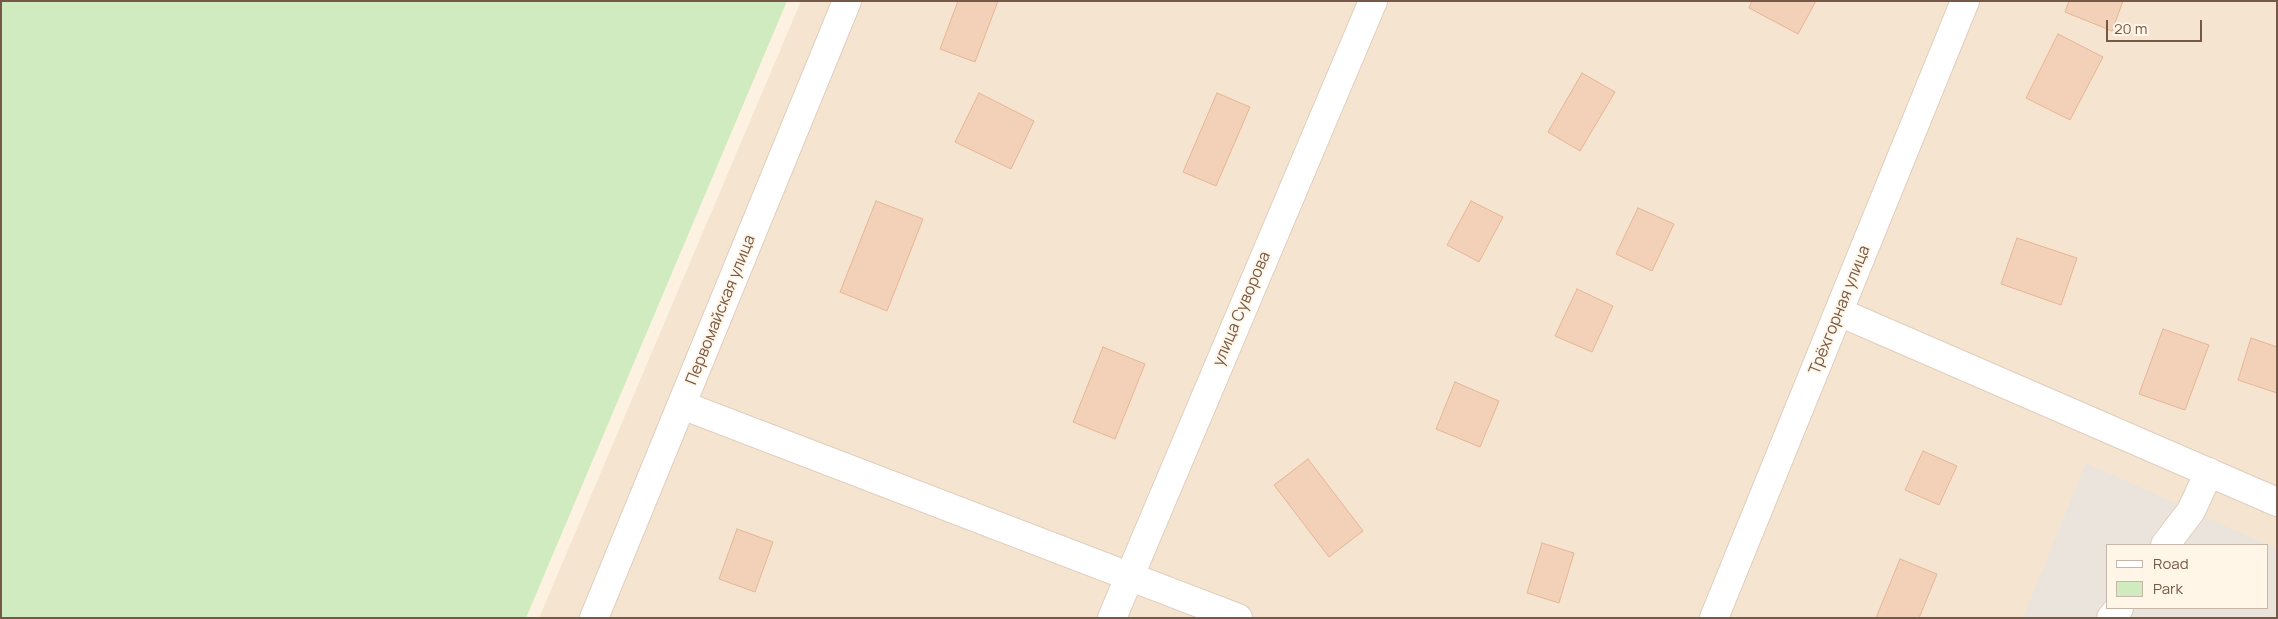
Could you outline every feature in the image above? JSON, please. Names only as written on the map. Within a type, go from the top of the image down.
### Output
[{"type":"street","name":"Первомайская улица","points":[[594,618],[847,1]]},
{"type":"street","name":"улица Суворова","points":[[1112,618],[1373,1]]},
{"type":"street","name":"Трёхгорная улица","points":[[1714,618],[1965,1]]},
{"type":"street","points":[[1839,312],[2277,502]]},
{"type":"street","points":[[682,405],[1238,618]]},
{"type":"street","points":[[2166,544],[2191,511],[2209,472]]},
{"type":"shaded area","points":[[801,1],[2277,1],[2277,618],[539,618]]},
{"type":"shaded area","points":[[2086,463],[2266,544],[2106,544],[2106,609],[2268,609],[2268,545],[2277,549],[2277,618],[2023,618]]},
{"type":"green space","points":[[1,1],[787,1],[526,618],[1,618]]},
{"type":"building","points":[[958,1],[998,1],[975,62],[940,49]]},
{"type":"building","points":[[1752,1],[1816,1],[1798,34],[1749,8]]},
{"type":"building","points":[[2069,1],[2123,1],[2112,31],[2065,12]]},
{"type":"building","points":[[2058,34],[2103,57],[2070,120],[2026,98]]},
{"type":"building","points":[[1582,73],[1615,92],[1580,151],[1548,132]]},
{"type":"building","points":[[979,93],[1034,121],[1011,169],[955,142]]},
{"type":"building","points":[[1217,93],[1250,107],[1216,186],[1183,172]]},
{"type":"building","points":[[876,201],[923,219],[887,311],[840,292]]},
{"type":"building","points":[[1471,201],[1503,217],[1479,262],[1447,245]]},
{"type":"building","points":[[1638,208],[1674,224],[1652,271],[1616,254]]},
{"type":"building","points":[[2017,238],[2077,258],[2061,305],[2001,284]]},
{"type":"building","points":[[1577,289],[1613,306],[1592,352],[1555,336]]},
{"type":"building","points":[[2163,329],[2209,345],[2185,410],[2139,394]]},
{"type":"building","points":[[2251,338],[2277,347],[2277,393],[2238,380]]},
{"type":"building","points":[[1103,347],[1145,364],[1115,439],[1073,422]]},
{"type":"building","points":[[1455,382],[1499,401],[1480,447],[1436,429]]},
{"type":"building","points":[[1923,451],[1957,466],[1939,505],[1905,490]]},
{"type":"building","points":[[1308,459],[1363,531],[1329,557],[1274,485]]},
{"type":"building","points":[[737,529],[773,542],[755,592],[719,579]]},
{"type":"building","points":[[1542,543],[1574,553],[1559,603],[1527,593]]},
{"type":"building","points":[[1900,559],[1937,574],[1919,618],[1876,618]]}]
